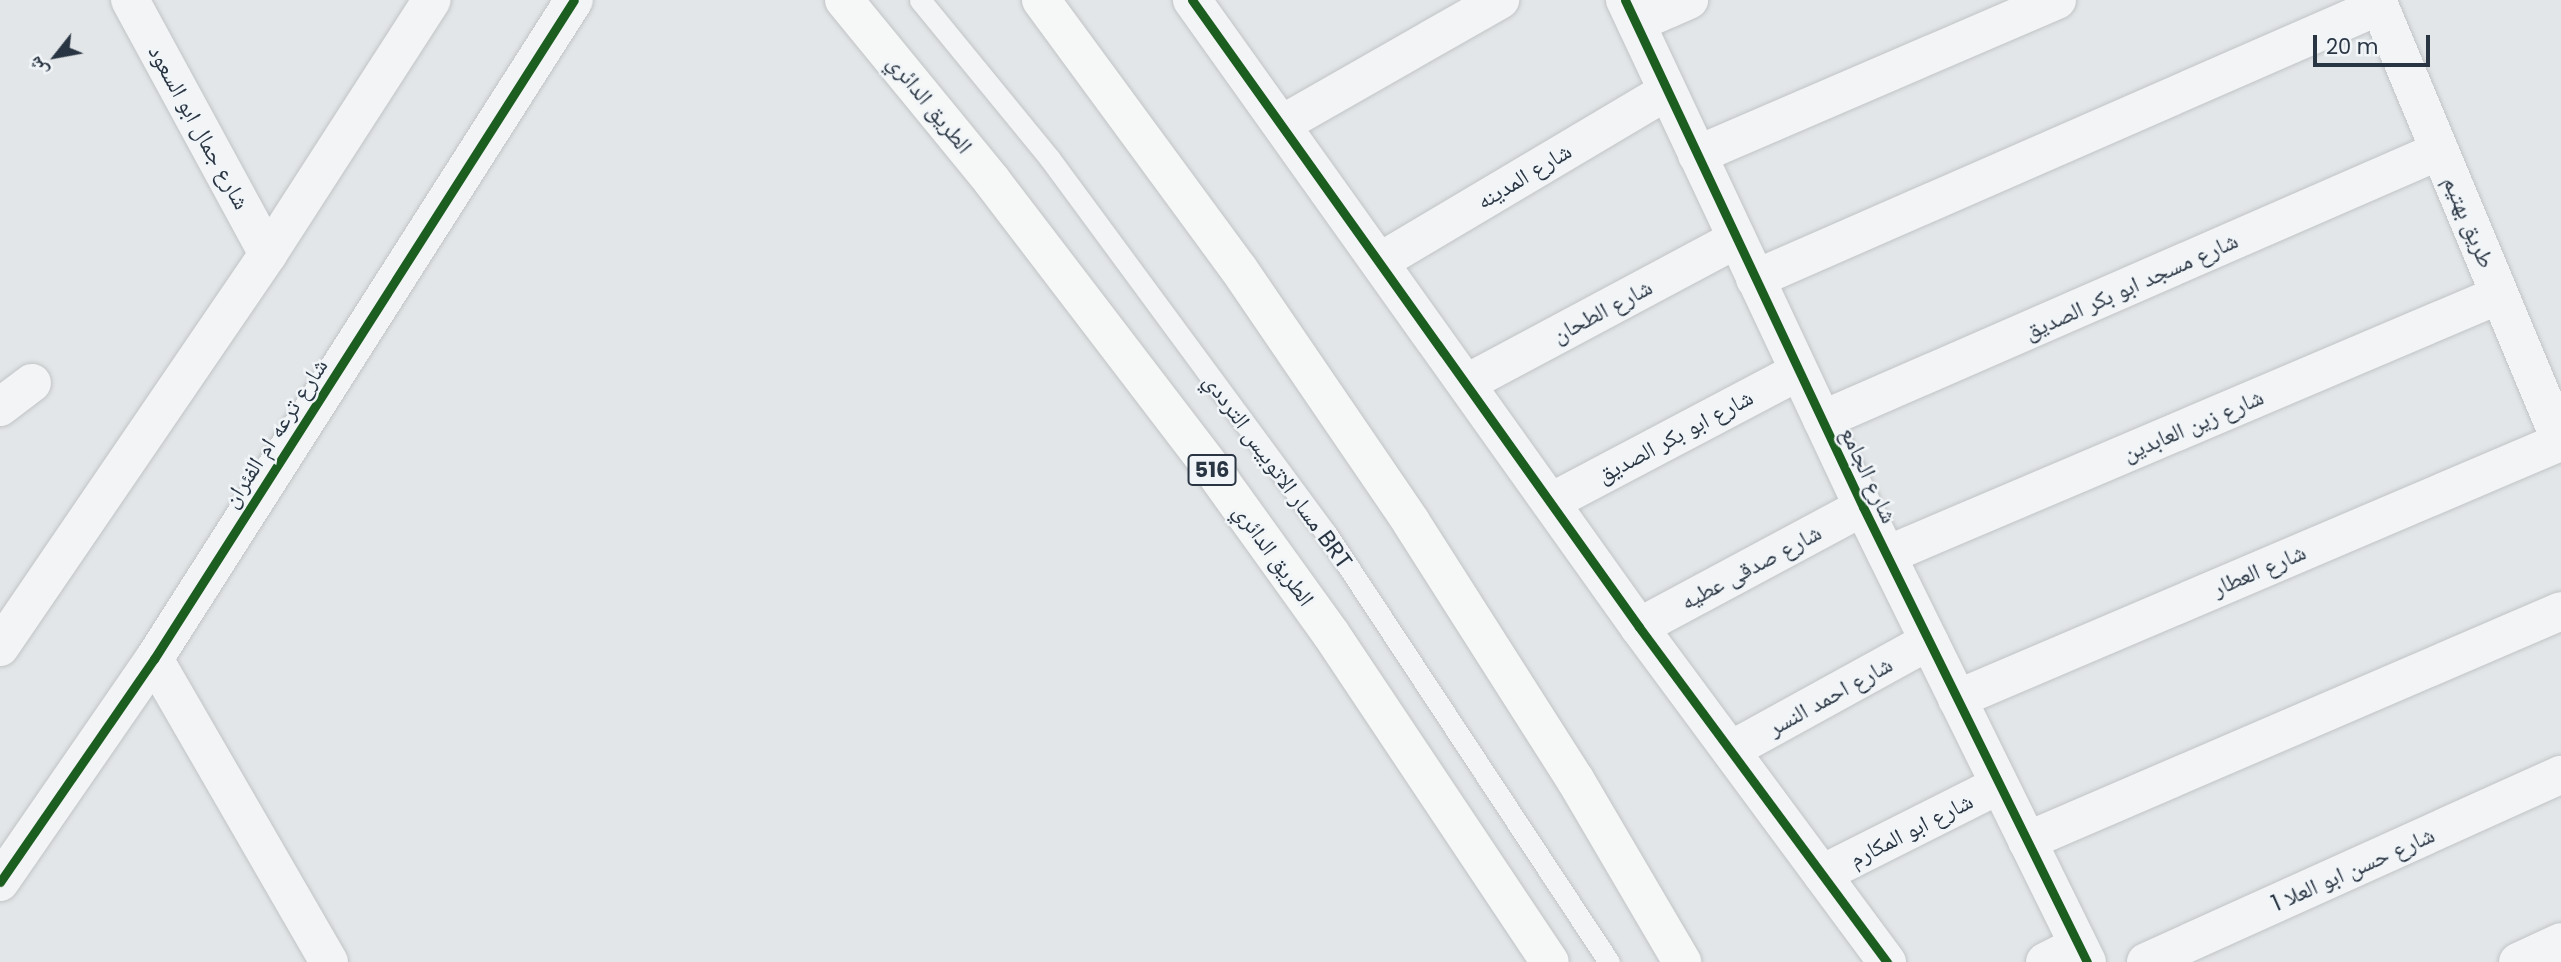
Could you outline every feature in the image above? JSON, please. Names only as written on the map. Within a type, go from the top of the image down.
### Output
[{"type":"highway","name":"الطريق الدائري","points":[[844,0],[1000,191],[1221,481],[1346,656],[1550,962]]},
{"type":"highway","points":[[1041,0],[1238,268],[1411,522],[1576,781],[1682,962]]},
{"type":"street","name":"شارع جمال ابو السعود","points":[[130,0],[268,254]]},
{"type":"street","points":[[0,647],[268,254],[432,0]]},
{"type":"street","name":"شارع ترعه ام الفئران","points":[[0,882],[153,659],[574,0]]},
{"type":"street","points":[[1192,0],[1283,123],[1639,627],[1887,962]]},
{"type":"street","points":[[1283,123],[1500,0]]},
{"type":"street","points":[[1630,12],[1689,0]]},
{"type":"street","points":[[1697,155],[2057,0]]},
{"type":"street","points":[[1755,279],[2378,3]]},
{"type":"street","name":"طريق بهتيم","points":[[2378,3],[2561,442]]},
{"type":"street","name":"شارع الجامع","points":[[1630,12],[1863,507],[2083,953]]},
{"type":"street","name":"شارع المدينه","points":[[1381,261],[1667,91]]},
{"type":"street","name":"شارع مسجد ابو بكر الصديق","points":[[1822,421],[2439,151]]},
{"type":"street","name":"شارع الطحان","points":[[1467,383],[1737,239]]},
{"type":"street","name":"شارع زين العابدين","points":[[1887,555],[2499,295]]},
{"type":"street","name":"شارع ابو بكر الصديق","points":[[1551,502],[1799,371]]},
{"type":"street","points":[[0,407],[32,383]]},
{"type":"street","name":"شارع العطار","points":[[1957,699],[2561,442]]},
{"type":"street","name":"شارع صدقى عطيه","points":[[1639,627],[1863,507]]},
{"type":"street","points":[[2027,841],[2561,611]]},
{"type":"street","name":"شارع احمد النسر","points":[[1731,750],[1929,641]]},
{"type":"street","points":[[153,659],[329,962]]},
{"type":"street","name":"شارع حسن ابو العلا 1","points":[[2146,962],[2561,775]]},
{"type":"street","name":"شارع ابو المكارم","points":[[1822,874],[1999,785]]},
{"type":"street","points":[[2518,962],[2561,942]]},
{"type":"street","points":[[2045,962],[2083,953]]},
{"type":"lane","name":"مسار الاتوبيس الترددي BRT","points":[[920,0],[1050,159],[1326,533],[1609,962]]},
{"type":"cycle path","points":[[0,882],[154,659],[574,0]]},
{"type":"cycle path","points":[[1192,0],[1639,627],[1887,962]]},
{"type":"cycle path","points":[[1625,0],[1863,507],[2087,962]]}]
